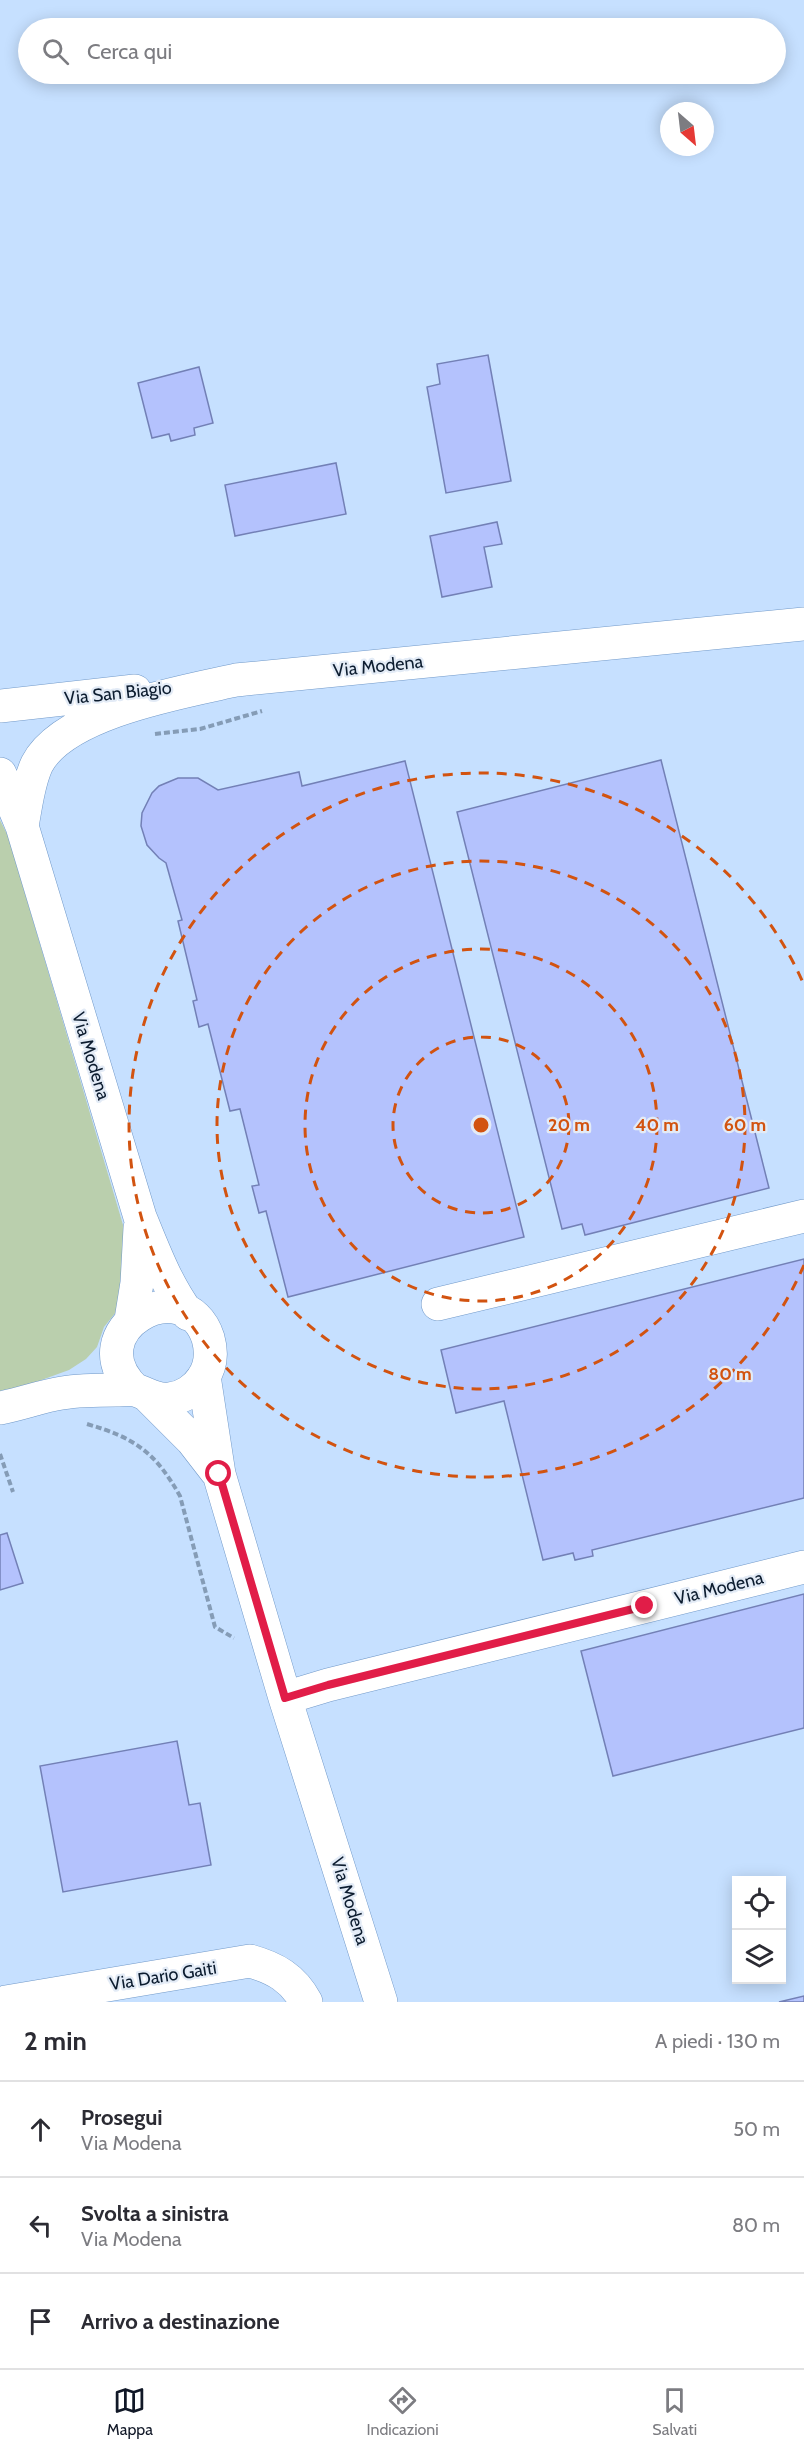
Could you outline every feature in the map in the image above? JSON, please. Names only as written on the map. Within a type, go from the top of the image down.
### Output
[{"type":"street","name":"Via Modena","points":[[22,826],[33,774],[38,762],[56,741],[76,728],[124,708],[236,680],[804,624]]},
{"type":"street","name":"Via San Biagio","points":[[0,706],[236,680]]},
{"type":"street","name":"Via Modena","points":[[0,774],[22,826],[140,1217],[160,1268],[177,1299],[188,1314],[201,1325],[208,1341],[210,1359],[204,1376],[219,1474],[285,1698],[381,2002]]},
{"type":"street","points":[[438,1304],[804,1216]]},
{"type":"street","name":"Via Modena","points":[[140,1217],[137,1283],[118,1364],[124,1377],[192,1440],[219,1474]]},
{"type":"street","points":[[61,1393],[146,1310],[155,1307],[172,1308],[188,1314]]},
{"type":"street","points":[[0,1408],[61,1393],[142,1393],[169,1399],[195,1388],[204,1376]]},
{"type":"street","name":"Via Modena","points":[[285,1698],[328,1685],[804,1567]]},
{"type":"street","name":"Via Dario Gaiti","points":[[6,2002],[250,1961],[270,1967],[289,1978],[306,2002]]},
{"type":"path","points":[[146,734],[200,729],[271,708]]},
{"type":"path","points":[[86,1423],[115,1432],[135,1443],[160,1464],[169,1477],[180,1496],[215,1627],[231,1638],[268,1639]]},
{"type":"path","points":[[0,1454],[13,1492]]},
{"type":"green space","points":[[0,820],[8,836],[126,1235],[120,1307],[104,1327],[97,1347],[86,1359],[69,1370],[25,1386],[0,1391]]},
{"type":"building","points":[[488,355],[511,481],[446,493],[427,387],[440,384],[437,364]]},
{"type":"building","points":[[199,367],[213,423],[194,428],[195,435],[171,441],[169,434],[152,438],[138,383]]},
{"type":"building","points":[[336,463],[346,514],[235,536],[225,485]]},
{"type":"building","points":[[497,522],[502,544],[484,547],[492,587],[442,597],[430,536]]},
{"type":"building","points":[[661,760],[769,1188],[585,1235],[582,1224],[562,1229],[457,812]]},
{"type":"building","points":[[405,761],[524,1237],[288,1297],[266,1211],[259,1213],[252,1186],[259,1185],[240,1109],[230,1111],[208,1024],[199,1027],[193,1001],[197,1000],[178,921],[182,920],[166,863],[147,845],[141,826],[142,813],[152,793],[159,786],[178,778],[198,778],[218,790],[299,772],[302,786]]},
{"type":"building","points":[[804,1259],[804,1498],[592,1550],[593,1556],[575,1560],[573,1553],[543,1560],[504,1401],[456,1413],[441,1350]]},
{"type":"building","points":[[7,1533],[23,1583],[0,1590],[0,1535]]},
{"type":"building","points":[[804,1594],[804,1728],[613,1776],[581,1651]]},
{"type":"building","points":[[177,1741],[189,1805],[200,1803],[211,1865],[63,1892],[40,1766]]},
{"type":"building","points":[[804,1996],[804,2002],[779,2002]]},
{"type":"route","points":[[219,1474],[285,1698],[328,1685],[645,1606]]}]
